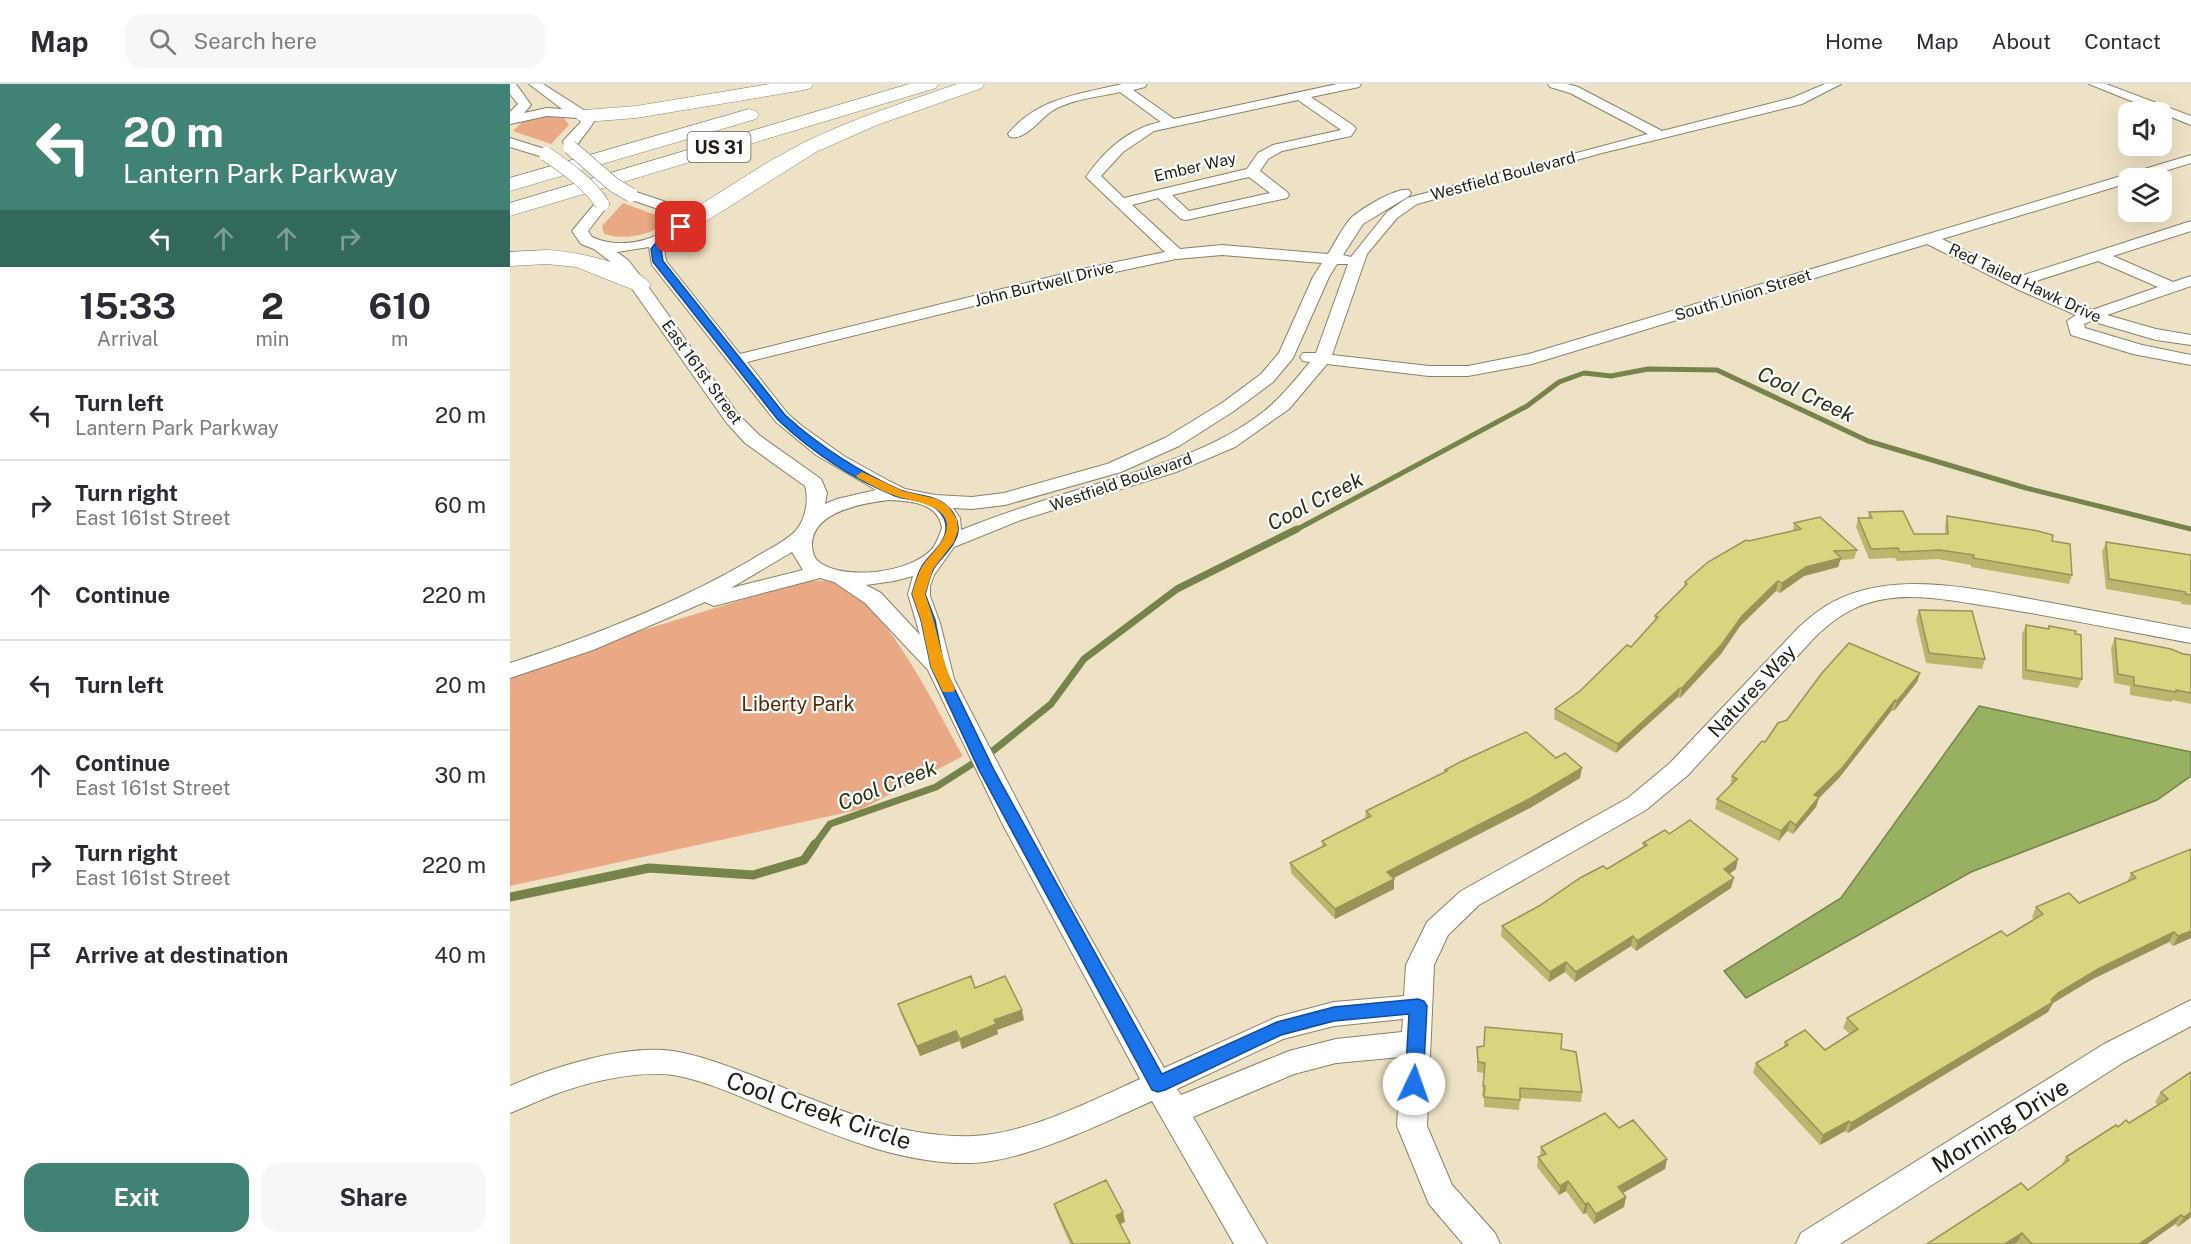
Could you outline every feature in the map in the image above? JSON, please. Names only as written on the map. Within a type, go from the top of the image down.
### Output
[{"type":"highway","name":"US 31","points":[[510,210],[929,84]]},
{"type":"highway","points":[[673,232],[774,168],[828,139],[975,84]]},
{"type":"highway","points":[[582,114],[636,112],[812,89]]},
{"type":"highway","name":"US 31","points":[[510,185],[812,89]]},
{"type":"highway","points":[[510,253],[558,244],[595,245]]},
{"type":"highway","points":[[510,259],[543,257],[584,261],[604,267],[639,285]]},
{"type":"street","points":[[510,142],[546,154],[563,165],[598,197],[602,204],[580,231],[585,240],[595,245],[636,246],[673,232],[683,221],[679,211],[631,195],[614,185],[570,147],[570,141],[586,124],[582,114],[554,99],[535,84]]},
{"type":"street","points":[[1015,134],[1049,106],[1141,84]]},
{"type":"street","points":[[1176,254],[1093,177],[1105,162],[1135,135],[1171,123],[1355,84]]},
{"type":"street","points":[[1554,84],[1574,90],[1654,132]]},
{"type":"street","name":"Westfield Boulevard","points":[[831,575],[866,580],[892,576],[916,568],[942,549],[1014,516],[1169,468],[1228,443],[1283,405],[1322,359],[1360,254],[1392,215],[1412,201],[1786,93],[1804,84]]},
{"type":"street","name":"Westfield Boulevard","points":[[899,494],[933,501],[972,503],[1005,499],[1114,468],[1172,442],[1228,407],[1267,378],[1287,354],[1321,278],[1357,221],[1394,197],[1437,180],[1470,171],[1797,101],[1835,84]]},
{"type":"street","points":[[2095,84],[2191,121]]},
{"type":"street","points":[[510,85],[525,105],[510,119]]},
{"type":"street","points":[[1574,90],[1598,85]]},
{"type":"street","points":[[1122,88],[1171,123]]},
{"type":"street","name":"Ember Way","points":[[1121,203],[1252,172],[1263,156],[1278,148],[1346,133],[1349,129],[1300,96]]},
{"type":"street","points":[[510,119],[547,112],[582,114]]},
{"type":"street","name":"South Union Street","points":[[1287,354],[1430,371],[1468,371],[1532,359],[2191,159]]},
{"type":"street","points":[[1161,193],[1186,216],[1282,195],[1252,172]]},
{"type":"street","points":[[2019,282],[2191,226]]},
{"type":"street","name":"East 161st Street","points":[[673,232],[656,249],[658,262],[766,400],[799,434],[856,473],[899,494]]},
{"type":"street","name":"Red Tailed Hawk Drive","points":[[1929,238],[2089,315],[2130,330],[2191,340]]},
{"type":"street","name":"East 161st Street","points":[[595,245],[622,263],[732,418],[752,439],[814,483],[817,504],[808,528]]},
{"type":"street","name":"John Burtwell Drive","points":[[736,360],[1097,271],[1176,254],[1234,250],[1357,261]]},
{"type":"street","points":[[2100,255],[2171,288]]},
{"type":"street","points":[[2191,281],[2075,321],[2077,331],[2139,350],[2191,360]]},
{"type":"street","points":[[510,670],[542,661],[663,613],[753,568],[830,509],[851,500],[875,495],[899,494]]},
{"type":"street","points":[[933,501],[944,509],[951,519],[952,530],[920,582],[918,594],[928,620],[938,667],[986,770],[1173,1112],[1251,1244]]},
{"type":"street","points":[[808,528],[801,549],[806,562],[873,598],[938,667]]},
{"type":"street","points":[[663,613],[831,575]]},
{"type":"street","name":"Natures Way","points":[[1418,1006],[1420,965],[1437,929],[1470,898],[1637,804],[1679,769],[1807,632],[1830,611],[1864,597],[1901,591],[1940,592],[2020,604],[2191,636]]},
{"type":"street","points":[[1418,1006],[1412,1126],[1440,1194],[1484,1244]]},
{"type":"street","name":"Cool Creek Circle","points":[[510,1100],[541,1086],[586,1072],[630,1064],[672,1063],[726,1078],[881,1137],[912,1145],[973,1150],[1003,1145],[1038,1135],[1158,1084],[1277,1029],[1334,1014],[1418,1006]]},
{"type":"street","name":"Morning Drive","points":[[1812,1244],[2114,1053],[2191,1012]]},
{"type":"street","points":[[1173,1112],[1289,1064],[1336,1051],[1416,1043]]},
{"type":"green space","points":[[544,116],[564,118],[569,125],[551,144],[513,131],[523,121]]},
{"type":"green space","points":[[623,203],[661,217],[662,226],[634,236],[619,237],[604,234],[602,226]]},
{"type":"green space","name":"Liberty Park","points":[[810,581],[833,582],[852,592],[871,610],[890,632],[907,658],[963,756],[862,809],[510,886],[510,671],[790,585]]},
{"type":"shaded area","points":[[1979,706],[2191,752],[2191,776],[2157,800],[1971,872],[1746,998],[1724,971],[1841,898]]},
{"type":"building","points":[[1903,511],[1914,534],[1948,534],[1947,516],[2053,535],[2052,541],[2070,544],[2072,575],[1940,550],[1900,552],[1898,548],[1871,549],[1858,518],[1872,518],[1869,512]]},
{"type":"building","points":[[1820,517],[1857,550],[1834,551],[1841,558],[1806,567],[1782,583],[1778,581],[1742,616],[1722,644],[1682,688],[1618,744],[1555,709],[1580,691],[1627,645],[1631,647],[1658,617],[1655,616],[1687,584],[1685,582],[1708,562],[1746,540],[1801,529],[1794,523]]},
{"type":"building","points":[[2106,542],[2191,555],[2191,595],[2109,579]]},
{"type":"building","points":[[1919,610],[1972,611],[1985,659],[1929,653]]},
{"type":"building","points":[[2026,625],[2049,629],[2049,626],[2076,631],[2075,634],[2081,635],[2082,679],[2026,670]]},
{"type":"building","points":[[2115,638],[2191,655],[2191,693],[2134,685],[2134,677],[2118,674]]},
{"type":"building","points":[[1849,643],[1920,673],[1897,701],[1895,700],[1842,768],[1814,795],[1819,797],[1796,825],[1790,821],[1781,831],[1717,799],[1737,779],[1732,776],[1762,741],[1765,742],[1778,723],[1787,720],[1822,673]]},
{"type":"building","points":[[1526,732],[1556,758],[1565,753],[1582,768],[1531,798],[1387,872],[1394,879],[1335,909],[1290,863],[1326,845],[1322,841],[1371,816],[1366,811],[1447,771],[1445,770],[1462,761]]},
{"type":"building","points":[[1690,820],[1738,859],[1724,869],[1734,878],[1637,941],[1633,936],[1576,972],[1566,962],[1550,972],[1502,926],[1539,906],[1580,878],[1603,866],[1607,869],[1647,845],[1643,843],[1665,830],[1669,834]]},
{"type":"building","points":[[2191,849],[2191,931],[2178,936],[2174,932],[2098,969],[2058,993],[2051,1000],[2053,1002],[1851,1123],[1849,1121],[1823,1135],[1756,1063],[1788,1045],[1785,1042],[1805,1030],[1825,1050],[1858,1029],[1847,1018],[2001,931],[2007,936],[2043,914],[2036,907],[2069,893],[2079,903],[2136,878],[2131,873]]},
{"type":"building","points":[[971,976],[975,988],[1005,976],[1022,1010],[994,1020],[996,1024],[960,1039],[956,1031],[917,1046],[898,1004]]},
{"type":"building","points":[[1485,1027],[1562,1034],[1561,1049],[1576,1052],[1582,1092],[1520,1088],[1520,1100],[1484,1097],[1485,1063],[1478,1062],[1477,1047],[1484,1046]]},
{"type":"building","points":[[2191,1072],[2191,1212],[2184,1217],[2181,1215],[2139,1244],[2032,1244],[2022,1233],[2005,1244],[1927,1244],[2021,1183],[2028,1190],[2069,1160],[2066,1157],[2116,1125],[2118,1127],[2126,1120],[2129,1123],[2168,1099],[2161,1092]]},
{"type":"building","points":[[1605,1113],[1619,1128],[1633,1120],[1667,1159],[1618,1187],[1626,1197],[1596,1214],[1588,1203],[1585,1204],[1568,1181],[1560,1186],[1538,1157],[1546,1154],[1541,1147]]},
{"type":"building","points":[[1106,1180],[1123,1212],[1116,1216],[1130,1243],[1073,1244],[1054,1204]]},
{"type":"waterway","name":"Cool Creek","points":[[1294,531],[1527,406],[1559,382],[1584,373],[1611,376],[1648,369],[1717,370],[1868,441],[2026,488],[2191,529]]},
{"type":"waterway","name":"Cool Creek","points":[[814,846],[830,824],[936,787],[994,750],[1051,704],[1084,659],[1177,589],[1297,529]]},
{"type":"waterway","name":"Cool Creek","points":[[510,897],[649,868],[753,875],[804,860],[815,844]]},
{"type":"slow traffic","points":[[862,476],[899,494],[933,501],[944,509],[951,519],[952,530],[948,542],[927,568],[920,582],[918,594],[928,620],[938,667],[948,689]]},
{"type":"route","points":[[681,227],[666,237],[656,249],[658,262],[782,418],[799,434],[856,473],[899,494],[933,501],[944,509],[951,519],[952,530],[948,542],[927,568],[920,582],[918,594],[928,620],[938,667],[972,742],[1026,846],[1158,1084],[1277,1029],[1334,1014],[1418,1006],[1414,1084]]}]
